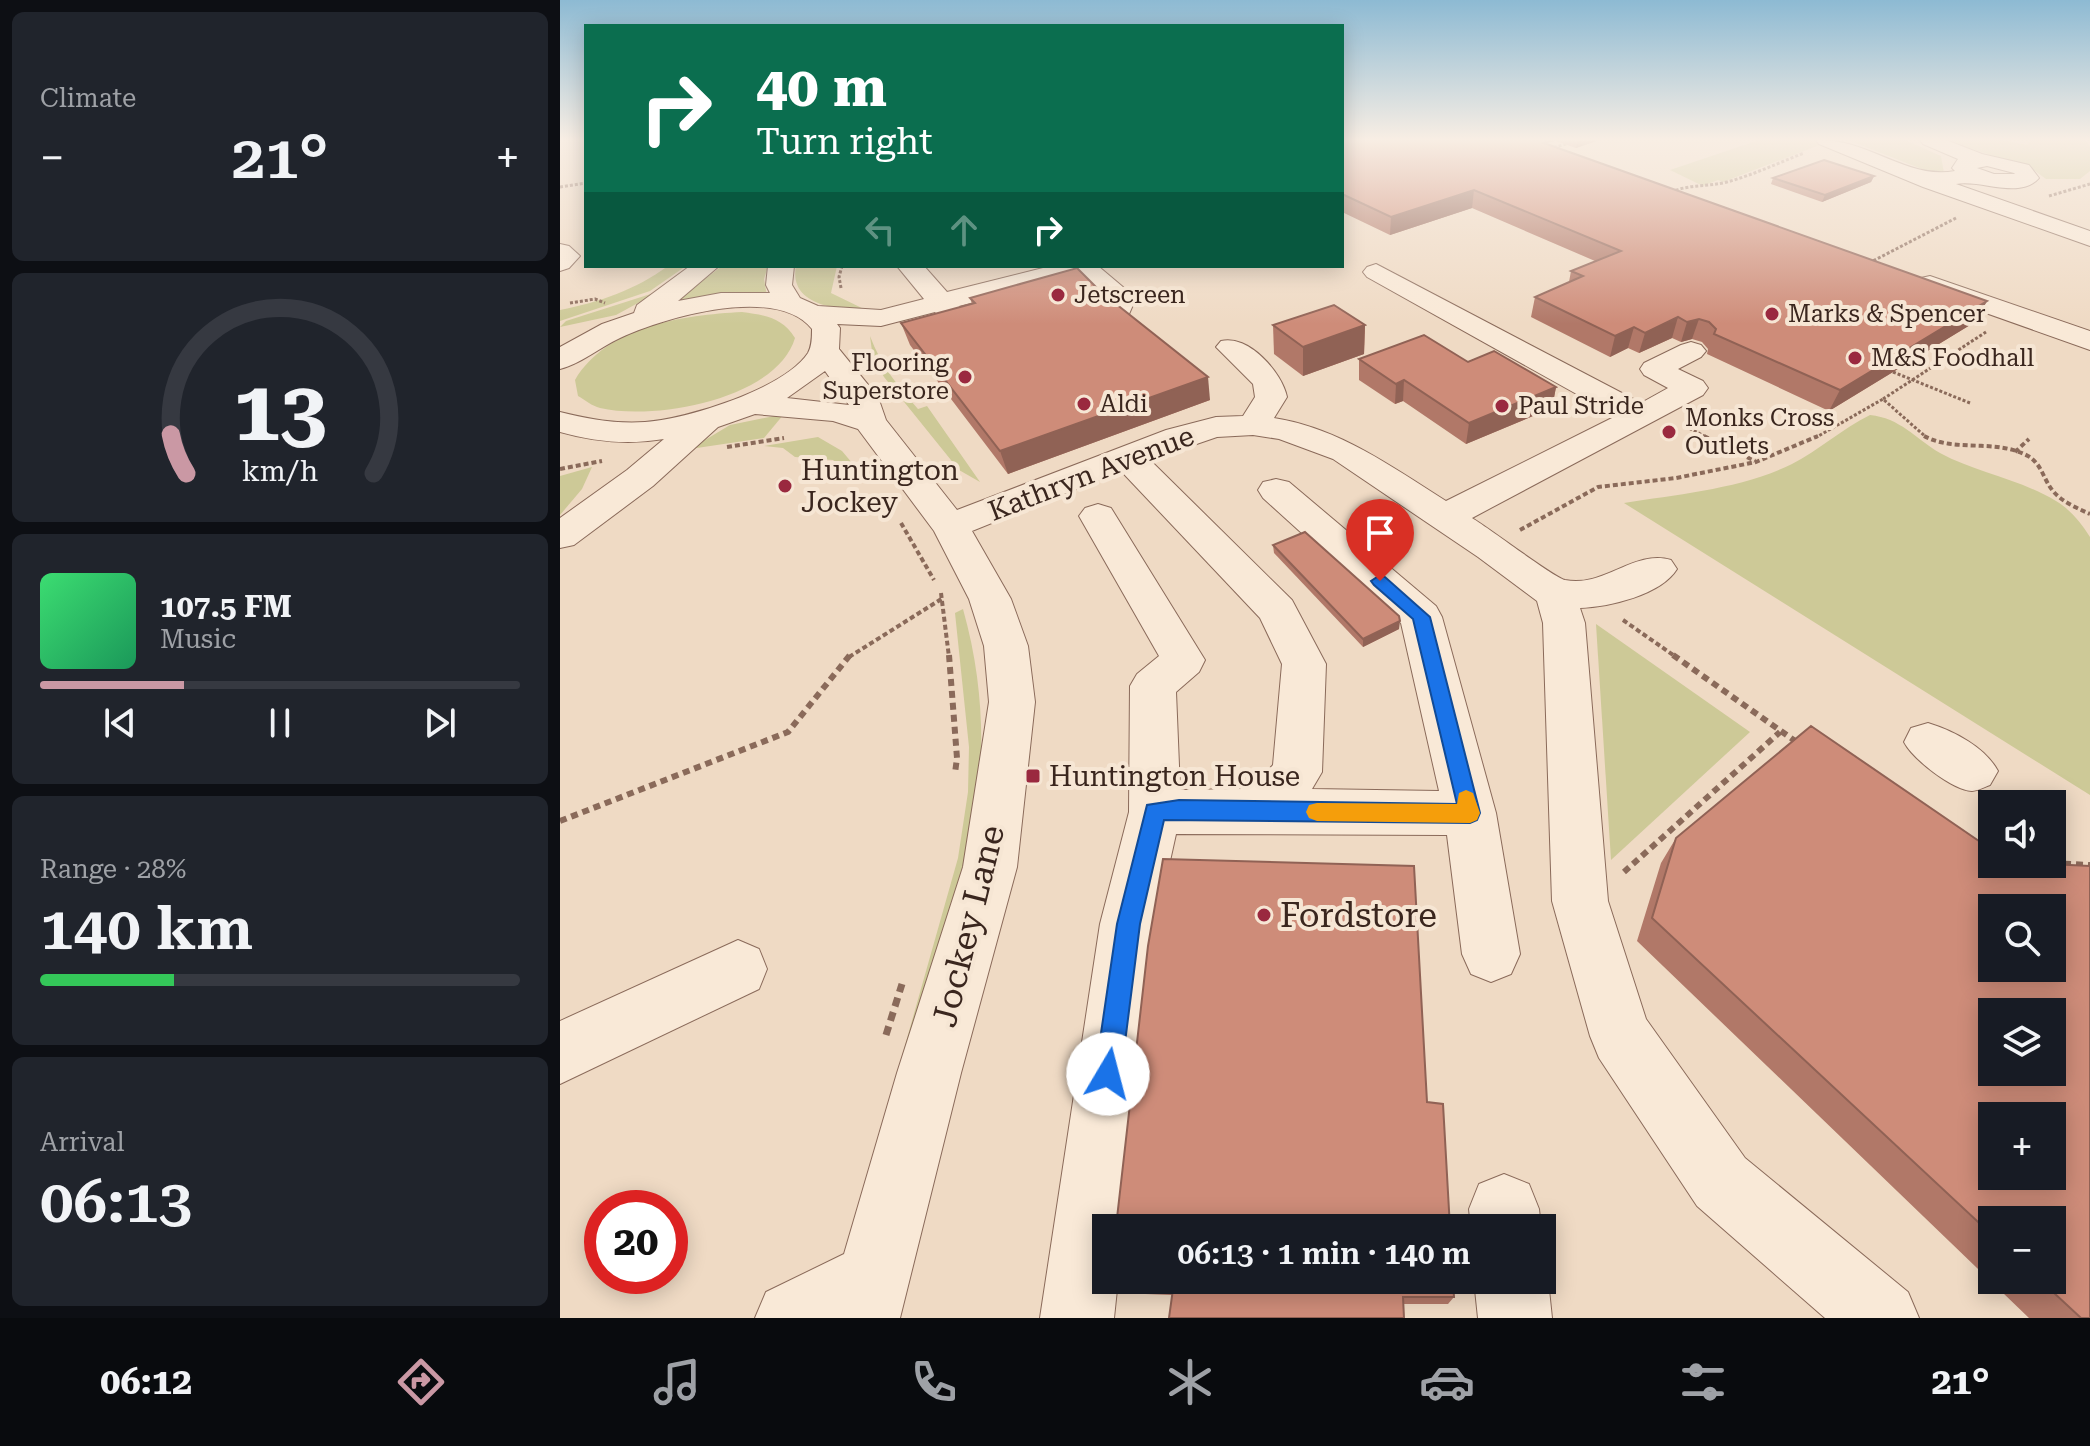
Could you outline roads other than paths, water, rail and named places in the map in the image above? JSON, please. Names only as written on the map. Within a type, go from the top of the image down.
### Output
[{"type":"street","points":[[1981,202],[2090,239]]},
{"type":"street","points":[[560,251],[567,256],[560,263]]},
{"type":"street","points":[[560,360],[623,316],[703,268]]},
{"type":"street","points":[[781,268],[779,285],[801,309]]},
{"type":"street","points":[[912,268],[949,311]]},
{"type":"street","points":[[560,334],[623,316],[719,302],[757,300],[801,309],[884,318],[949,311],[1089,268],[1122,298],[1115,305],[1119,308]]},
{"type":"street","points":[[1376,272],[1641,416]]},
{"type":"street","points":[[1903,274],[2085,334]]},
{"type":"street","name":"Jockey Lane","points":[[801,309],[826,328],[825,348],[862,397],[870,422],[950,526],[990,599],[1006,646],[1012,702],[990,867],[929,1073],[869,1298]]},
{"type":"street","points":[[560,536],[640,478],[713,433],[752,404],[799,377],[825,348],[884,318]]},
{"type":"street","points":[[1231,347],[1268,381],[1271,397],[1253,425]]},
{"type":"street","points":[[1445,517],[1692,388],[1655,369],[1691,351]]},
{"type":"street","points":[[752,404],[836,412],[870,422]]},
{"type":"street","name":"Kathryn Avenue","points":[[950,526],[1127,457],[1216,427],[1253,425],[1286,430],[1345,452],[1492,548],[1558,600]]},
{"type":"street","points":[[575,428],[673,427],[713,433]]},
{"type":"street","points":[[575,428],[608,460],[602,504]]},
{"type":"street","points":[[1127,457],[1277,610],[1304,664],[1297,772],[1279,793],[1250,811]]},
{"type":"street","points":[[1276,490],[1421,617],[1470,813],[1491,954]]},
{"type":"street","points":[[1077,1318],[1128,924],[1155,812],[1153,686],[1183,660],[1098,516]]},
{"type":"street","points":[[1657,569],[1606,593],[1558,600],[1580,901],[1621,1036],[1721,1182],[1882,1318]]},
{"type":"street","points":[[1928,742],[1973,771]]},
{"type":"street","points":[[1155,812],[1470,813]]},
{"type":"street","points":[[560,1053],[738,969]]},
{"type":"street","points":[[1512,1294],[1515,1318]]},
{"type":"street","points":[[792,1318],[869,1298]]},
{"type":"place","name":"Jetscreen","points":[[1058,295]]},
{"type":"place","name":"Marks & Spencer","points":[[1772,314]]},
{"type":"place","name":"M&S Foodhall","points":[[1855,358]]},
{"type":"place","name":"Flooring Superstore","points":[[965,377]]},
{"type":"place","name":"Aldi","points":[[1084,404]]},
{"type":"place","name":"Paul Stride","points":[[1502,406]]},
{"type":"place","name":"Monks Cross Outlets","points":[[1669,432]]},
{"type":"place","name":"Huntington Jockey","points":[[785,486]]},
{"type":"place","name":"Huntington House","points":[[1033,776]]},
{"type":"place","name":"Fordstore","points":[[1264,915]]}]
